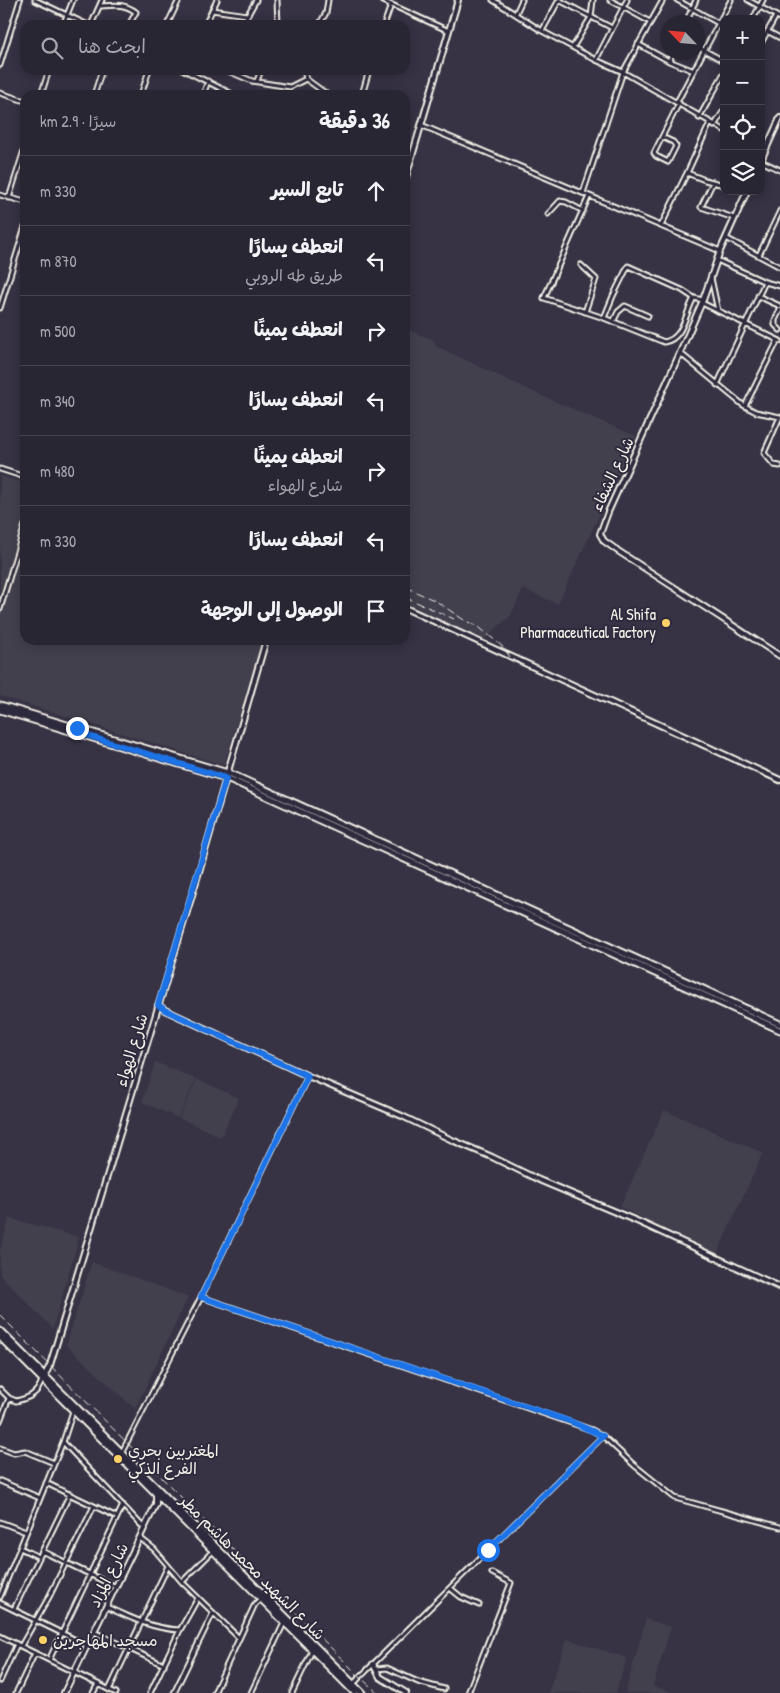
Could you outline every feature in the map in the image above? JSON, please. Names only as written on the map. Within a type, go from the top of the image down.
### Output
[{"type":"main road","points":[[0,705],[227,776],[780,1024]]},
{"type":"main road","points":[[0,710],[77,730]]},
{"type":"main road","points":[[227,776],[780,1030]]},
{"type":"main road","name":"شارع الشهيد محمد هاشم مطر","points":[[0,1330],[73,1411],[156,1495],[362,1693]]},
{"type":"main road","name":"شارع الشهيد محمد هاشم مطر","points":[[0,1337],[121,1452],[213,1551],[356,1693]]},
{"type":"street","points":[[0,65],[20,0]]},
{"type":"street","points":[[37,0],[78,20]]},
{"type":"street","points":[[64,20],[72,0]]},
{"type":"street","points":[[92,20],[102,0]]},
{"type":"street","points":[[169,20],[179,0]]},
{"type":"street","points":[[207,20],[217,0]]},
{"type":"street","points":[[244,20],[256,0]]},
{"type":"street","points":[[277,0],[278,20]]},
{"type":"street","points":[[322,20],[326,12],[328,0]]},
{"type":"street","points":[[381,0],[449,30]]},
{"type":"street","points":[[410,161],[458,0]]},
{"type":"street","points":[[493,0],[542,31],[678,102],[699,118],[720,128]]},
{"type":"street","points":[[516,13],[522,0]]},
{"type":"street","points":[[542,31],[559,0],[612,28]]},
{"type":"street","points":[[573,47],[591,17],[593,0]]},
{"type":"street","points":[[610,0],[650,22]]},
{"type":"street","points":[[596,60],[628,0]]},
{"type":"street","points":[[583,193],[623,72],[663,0]]},
{"type":"street","points":[[677,0],[718,23]]},
{"type":"street","points":[[689,15],[696,0]]},
{"type":"street","points":[[705,48],[731,0]]},
{"type":"street","points":[[748,0],[759,8],[780,18]]},
{"type":"street","points":[[755,15],[763,0]]},
{"type":"street","points":[[100,6],[118,4],[127,6],[136,12],[131,20]]},
{"type":"street","points":[[386,20],[391,5]]},
{"type":"street","points":[[212,10],[247,15]]},
{"type":"street","points":[[765,35],[776,16]]},
{"type":"street","points":[[767,31],[780,38]]},
{"type":"street","points":[[638,44],[669,61],[694,71]]},
{"type":"street","points":[[705,51],[722,60]]},
{"type":"street","points":[[662,138],[673,142],[676,146],[668,162],[655,155],[662,138],[678,102],[699,60]]},
{"type":"street","points":[[43,90],[47,75]]},
{"type":"street","points":[[96,90],[100,75]]},
{"type":"street","points":[[143,90],[147,75]]},
{"type":"street","points":[[195,75],[225,90]]},
{"type":"street","points":[[238,75],[257,81],[290,87],[306,79]]},
{"type":"street","points":[[257,81],[259,75]]},
{"type":"street","points":[[305,75],[306,79],[321,90]]},
{"type":"street","points":[[363,90],[368,75]]},
{"type":"street","points":[[699,118],[720,80]]},
{"type":"street","points":[[205,90],[208,81]]},
{"type":"street","points":[[0,93],[20,99]]},
{"type":"street","points":[[714,126],[720,116]]},
{"type":"street","points":[[765,146],[780,118]]},
{"type":"street","points":[[661,226],[710,123]]},
{"type":"street","points":[[421,125],[720,251]]},
{"type":"street","points":[[765,162],[780,170]]},
{"type":"street","points":[[9,198],[20,163]]},
{"type":"street","points":[[687,173],[720,183]]},
{"type":"street","points":[[713,182],[701,207],[734,218]]},
{"type":"street","points":[[0,195],[20,201]]},
{"type":"street","name":"شارع الشفاء","points":[[745,195],[720,251],[680,353],[608,512],[600,534],[604,541],[614,548],[780,656]]},
{"type":"street","points":[[590,196],[544,298],[604,318],[659,341],[668,342],[674,339],[680,331],[694,298]]},
{"type":"street","points":[[548,214],[560,201],[583,211]]},
{"type":"street","points":[[759,255],[780,211]]},
{"type":"street","points":[[726,238],[780,267]]},
{"type":"street","points":[[0,308],[20,243]]},
{"type":"street","points":[[717,260],[765,282],[780,286]]},
{"type":"street","points":[[581,265],[596,279],[585,312]]},
{"type":"street","points":[[604,318],[612,296],[628,266],[682,290],[719,312],[779,341],[745,406]]},
{"type":"street","points":[[710,278],[719,312]]},
{"type":"street","points":[[717,384],[765,282]]},
{"type":"street","points":[[758,296],[780,306]]},
{"type":"street","points":[[613,322],[618,312],[625,306],[648,316]]},
{"type":"street","points":[[780,310],[775,323],[780,330]]},
{"type":"street","points":[[680,353],[745,406],[756,412],[780,417],[764,453],[774,465],[780,466]]},
{"type":"street","points":[[0,469],[20,475]]},
{"type":"street","points":[[0,609],[20,542]]},
{"type":"street","points":[[410,610],[780,780]]},
{"type":"street","name":"شارع الهواء","points":[[43,1377],[50,1365],[265,645]]},
{"type":"street","points":[[158,1005],[165,1010],[308,1076],[402,1116],[539,1180],[639,1222],[780,1287]]},
{"type":"street","points":[[121,1452],[201,1297],[308,1076]]},
{"type":"street","points":[[201,1297],[572,1422],[603,1436],[634,1465],[675,1498],[780,1527]]},
{"type":"street","points":[[0,1389],[9,1398],[16,1401],[30,1397],[38,1390],[43,1377]]},
{"type":"street","points":[[0,1421],[9,1398]]},
{"type":"street","points":[[0,1597],[63,1442],[73,1411]]},
{"type":"street","points":[[353,1684],[603,1436]]},
{"type":"street","points":[[63,1442],[145,1529]]},
{"type":"street","points":[[0,1448],[14,1453],[25,1451],[54,1463]]},
{"type":"street","points":[[0,1480],[40,1498]]},
{"type":"street","points":[[46,1482],[117,1517]]},
{"type":"street","points":[[14,1609],[70,1494]]},
{"type":"street","name":"شارع المزاد","points":[[64,1693],[145,1529],[157,1503],[156,1495]]},
{"type":"street","points":[[49,1660],[123,1505]]},
{"type":"street","points":[[21,1646],[49,1597],[94,1506]]},
{"type":"street","points":[[0,1522],[26,1532]]},
{"type":"street","points":[[140,1538],[154,1549],[182,1582],[239,1638]]},
{"type":"street","points":[[20,1548],[39,1557]]},
{"type":"street","points":[[42,1551],[116,1587]]},
{"type":"street","points":[[182,1582],[213,1551]]},
{"type":"street","points":[[109,1690],[168,1566]]},
{"type":"street","points":[[468,1693],[511,1583],[492,1573]]},
{"type":"street","points":[[450,1588],[461,1597],[479,1605]]},
{"type":"street","points":[[150,1693],[180,1630],[198,1598]]},
{"type":"street","points":[[214,1693],[255,1604],[261,1599]]},
{"type":"street","points":[[0,1603],[88,1646]]},
{"type":"street","points":[[106,1607],[142,1623],[159,1628],[180,1630]]},
{"type":"street","points":[[174,1693],[213,1612]]},
{"type":"street","points":[[251,1693],[285,1623]]},
{"type":"street","points":[[94,1632],[164,1665]]},
{"type":"street","points":[[0,1636],[116,1693]]},
{"type":"street","points":[[0,1681],[17,1644]]},
{"type":"street","points":[[292,1693],[312,1650]]},
{"type":"street","points":[[16,1693],[35,1653]]},
{"type":"street","points":[[373,1664],[380,1677],[406,1693]]},
{"type":"street","points":[[377,1669],[387,1668],[418,1682],[444,1689]]},
{"type":"street","points":[[93,1693],[98,1684]]},
{"type":"shaded area","points":[[410,331],[434,340],[436,346],[540,395],[636,436],[558,604],[523,589],[511,615],[484,640],[410,606]]},
{"type":"shaded area","points":[[0,476],[20,482],[20,645],[260,645],[224,765],[0,696]]},
{"type":"shaded area","points":[[155,1062],[196,1079],[178,1118],[142,1102]]},
{"type":"shaded area","points":[[197,1079],[239,1098],[221,1137],[179,1118]]},
{"type":"shaded area","points":[[664,1110],[763,1153],[717,1254],[620,1207]]},
{"type":"shaded area","points":[[9,1218],[79,1237],[53,1329],[0,1275],[0,1250]]},
{"type":"shaded area","points":[[92,1262],[188,1297],[135,1409],[66,1345]]},
{"type":"shaded area","points":[[646,1619],[671,1627],[653,1686],[676,1693],[625,1693]]},
{"type":"shaded area","points":[[567,1639],[627,1658],[616,1693],[548,1693]]},
{"type":"waterway","points":[[625,1218],[780,1292]]},
{"type":"railway","points":[[410,589],[436,601],[464,620],[480,628],[503,647],[510,657],[522,665],[780,784]]},
{"type":"railway","points":[[410,599],[454,619]]},
{"type":"railway","points":[[0,1315],[378,1693]]},
{"type":"place","name":"Al Shifa Pharmaceutical Factory","points":[[666,623]]},
{"type":"place","name":"المغتربين بحري الفرع الذكي","points":[[118,1459]]},
{"type":"place","name":"مسجد المهاجرين","points":[[43,1640]]},
{"type":"route","points":[[77,728],[76,732],[226,778],[158,1005],[165,1010],[308,1076],[201,1297],[572,1422],[603,1436],[488,1550]]}]
